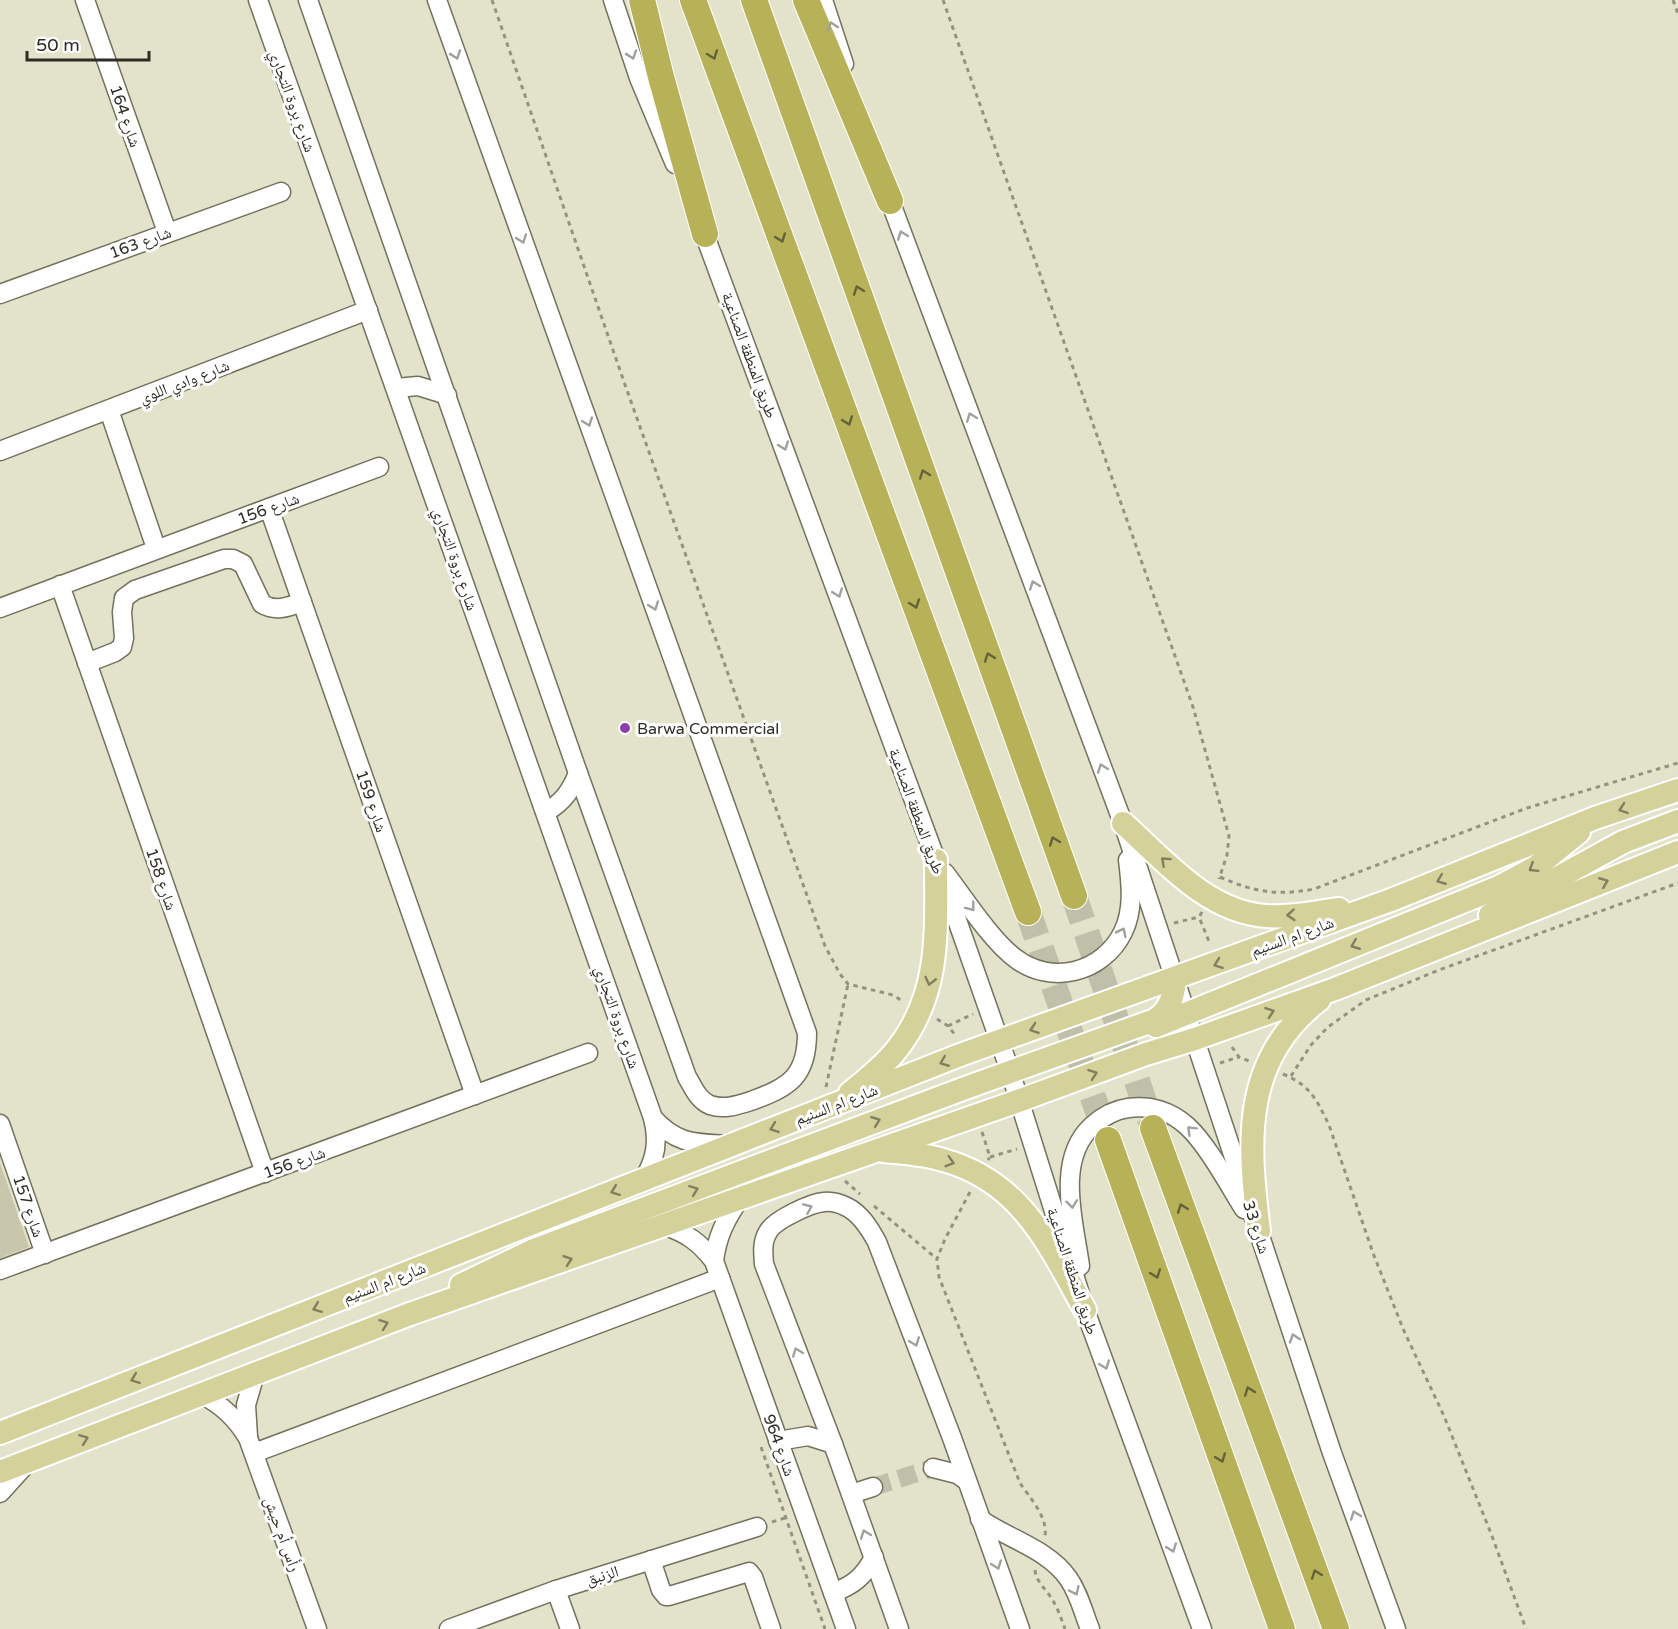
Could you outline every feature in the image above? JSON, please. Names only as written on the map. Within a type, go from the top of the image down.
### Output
[{"type":"highway","points":[[642,0],[705,234]]},
{"type":"highway","points":[[693,0],[1028,912]]},
{"type":"highway","points":[[754,0],[1074,896]]},
{"type":"highway","points":[[806,0],[890,201]]},
{"type":"highway","points":[[1153,1128],[1336,1629]]},
{"type":"highway","points":[[1108,1140],[1282,1629]]},
{"type":"main road","name":"شارع ام السنيم","points":[[0,1433],[960,1055],[1175,980],[1391,900],[1595,818],[1678,790]]},
{"type":"main road","points":[[1018,1101],[1020,1084],[1030,1073],[1186,1014],[1498,887],[1536,867],[1595,818]]},
{"type":"main road","points":[[1413,958],[1623,842],[1678,821]]},
{"type":"main road","points":[[1123,823],[1194,886],[1214,887],[1220,904],[1243,913],[1295,916],[1391,900]]},
{"type":"main road","points":[[0,1472],[410,1314],[1335,989],[1678,852]]},
{"type":"main road","points":[[828,1108],[892,1055],[908,1035],[921,1009],[934,962],[936,860]]},
{"type":"main road","points":[[410,1314],[480,1274],[534,1250],[1010,1071],[1155,1020],[1170,1005],[1174,995],[1175,980]]},
{"type":"main road","points":[[1259,1231],[1251,1144],[1256,1102],[1265,1066],[1299,1017],[1315,1002],[1335,989]]},
{"type":"main road","points":[[876,1150],[985,1165],[1035,1223],[1085,1310]]},
{"type":"street","name":"شارع 164","points":[[85,0],[167,232]]},
{"type":"street","name":"شارع بروة التجاري","points":[[258,0],[653,1118],[657,1144],[650,1169],[643,1180]]},
{"type":"street","points":[[308,0],[578,773],[687,1077],[698,1095],[708,1104],[734,1107],[777,1092],[789,1083],[804,1060],[807,1033],[437,0]]},
{"type":"street","name":"طريق المنطقة الصناعية","points":[[613,0],[639,78],[705,234],[936,860],[1010,1071],[1085,1310],[1202,1629]]},
{"type":"street","points":[[823,0],[890,201],[1123,823],[1131,896],[1123,932],[1108,953],[1088,967],[1068,973],[1046,973],[1035,970],[1015,958],[995,937],[936,860]]},
{"type":"street","name":"شارع 163","points":[[0,294],[281,192]]},
{"type":"street","name":"شارع وادي اللوي","points":[[0,451],[368,310]]},
{"type":"street","points":[[396,388],[418,386],[447,396]]},
{"type":"street","points":[[109,410],[156,548]]},
{"type":"street","name":"شارع 156","points":[[0,608],[156,548],[379,467]]},
{"type":"street","name":"شارع 159","points":[[269,508],[475,1095]]},
{"type":"street","points":[[87,663],[122,647],[124,598],[135,590],[224,559],[233,559],[243,564],[262,604],[269,608],[281,609],[302,602]]},
{"type":"street","name":"شارع 158","points":[[60,585],[265,1173]]},
{"type":"street","points":[[546,812],[566,797],[578,773]]},
{"type":"street","name":"شارع 33","points":[[1123,823],[1332,1453],[1396,1629]]},
{"type":"street","name":"شارع 156","points":[[0,1270],[588,1053]]},
{"type":"street","points":[[1085,1310],[1070,1192],[1071,1164],[1082,1136],[1100,1119],[1112,1112],[1135,1107],[1149,1107],[1169,1113],[1187,1125],[1198,1137],[1259,1231]]},
{"type":"street","name":"شارع بروة التجاري","points":[[653,1118],[676,1138],[728,1145]]},
{"type":"street","name":"شارع 157","points":[[0,1124],[45,1254]]},
{"type":"street","points":[[714,1261],[716,1243],[722,1227],[739,1200]]},
{"type":"street","points":[[899,1629],[851,1494],[764,1264],[763,1253],[768,1232],[775,1223],[813,1205],[825,1202],[847,1207],[857,1214],[869,1227],[877,1242],[968,1481],[1020,1629]]},
{"type":"street","name":"شارع 964","points":[[665,1226],[693,1238],[714,1261],[846,1629]]},
{"type":"street","points":[[251,1446],[720,1278]]},
{"type":"street","name":"رأس أم حيش","points":[[251,1446],[246,1406],[255,1374]]},
{"type":"street","name":"رأس أم حيش","points":[[201,1394],[229,1412],[240,1424],[251,1446],[317,1629]]},
{"type":"street","points":[[778,1441],[808,1436],[832,1444]]},
{"type":"street","points":[[952,1438],[948,1449],[933,1468],[957,1474],[968,1481]]},
{"type":"street","points":[[0,1493],[29,1460]]},
{"type":"street","points":[[851,1494],[873,1487]]},
{"type":"street","points":[[980,1519],[992,1528],[1037,1551],[1058,1566],[1076,1590],[1090,1629]]},
{"type":"street","name":"الزنبق","points":[[448,1629],[556,1590],[757,1527]]},
{"type":"street","points":[[833,1593],[858,1581],[874,1557]]},
{"type":"street","points":[[651,1560],[661,1590],[663,1594],[669,1596],[749,1572],[753,1577],[771,1629]]},
{"type":"street","points":[[556,1590],[570,1629]]},
{"type":"path","points":[[492,0],[623,379],[830,956],[848,984],[893,995],[948,1026],[956,1036],[960,1055]]},
{"type":"path","points":[[944,0],[1193,707],[1229,836],[1227,855],[1199,917],[1217,964]]},
{"type":"path","points":[[1673,0],[1678,14]]},
{"type":"path","points":[[1214,887],[1245,888],[1269,893],[1293,893],[1314,889],[1527,808],[1678,763]]},
{"type":"path","points":[[1290,1077],[1311,1045],[1328,1026],[1366,1000],[1439,970],[1678,884]]},
{"type":"path","points":[[1158,927],[1199,917]]},
{"type":"path","points":[[828,1108],[848,984]]},
{"type":"path","points":[[948,1026],[987,1008]]},
{"type":"path","points":[[1225,1028],[1233,1050],[1239,1057],[1265,1066],[1305,1085],[1329,1125],[1377,1262],[1404,1331],[1444,1416],[1526,1629]]},
{"type":"path","points":[[976,1116],[985,1165]]},
{"type":"path","points":[[1032,1145],[985,1165],[945,1239],[937,1259],[939,1277],[1020,1483],[1039,1512],[1046,1529],[1044,1542],[1037,1551],[1034,1564],[1036,1577],[1051,1597],[1065,1629]]},
{"type":"path","points":[[829,1167],[865,1198]]},
{"type":"path","points":[[874,1205],[937,1259]]},
{"type":"path","points":[[771,1422],[762,1425],[759,1441],[825,1629]]},
{"type":"green space","points":[[0,1163],[29,1247],[0,1258]]},
{"type":"tunnel","points":[[1074,896],[1153,1128]]},
{"type":"tunnel","points":[[1028,912],[1108,1140]]},
{"type":"tunnel","points":[[873,1487],[933,1468]]},
{"type":"place","name":"Barwa Commercial","points":[[625,728]]}]
